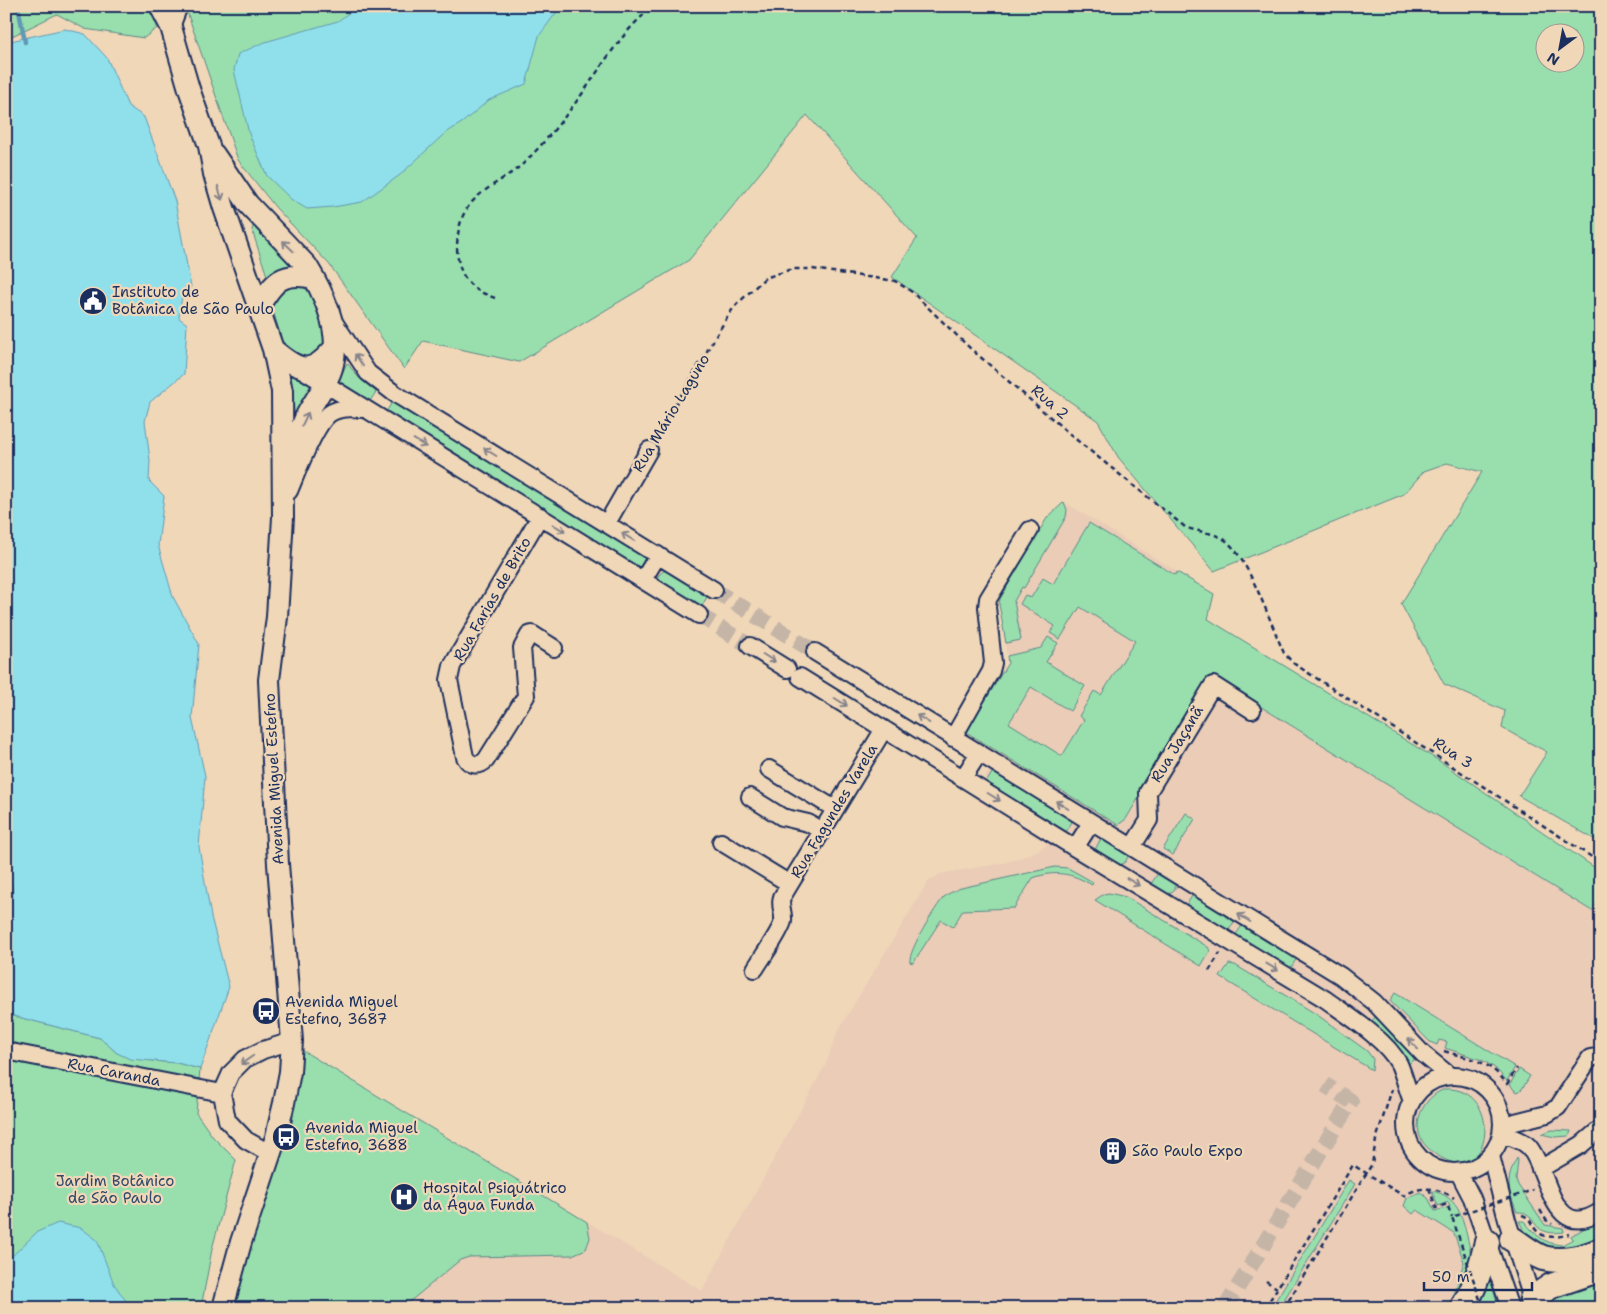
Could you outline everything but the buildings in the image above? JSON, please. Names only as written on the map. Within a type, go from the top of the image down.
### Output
[{"type":"highway","points":[[1512,1239],[1534,1254],[1544,1258],[1560,1260],[1576,1258],[1601,1250]]},
{"type":"highway","points":[[1462,1308],[1476,1280],[1488,1242]]},
{"type":"highway","points":[[1539,1298],[1542,1279],[1540,1274],[1544,1258]]},
{"type":"highway","points":[[1539,1298],[1601,1269]]},
{"type":"main road","name":"Avenida Miguel Estefno","points":[[170,13],[209,146],[214,174],[224,208],[273,349],[282,392],[283,517],[276,617],[269,680],[278,864],[292,1041],[290,1072],[284,1104],[271,1154],[241,1242],[223,1308]]},
{"type":"main road","name":"Avenida Miguel Estefno","points":[[209,146],[248,204],[294,251],[314,278],[331,317],[335,347],[332,368],[304,420],[298,436],[283,517]]},
{"type":"main road","points":[[258,308],[266,294],[281,279],[299,275],[314,278]]},
{"type":"main road","points":[[273,349],[298,367],[308,368],[318,365],[335,347]]},
{"type":"street","points":[[331,317],[368,373],[394,393],[714,590]]},
{"type":"street","points":[[298,367],[699,615]]},
{"type":"street","points":[[289,491],[304,454],[320,424],[329,414],[337,410],[364,409]]},
{"type":"street","name":"Rua Mário Laguno","points":[[607,523],[649,450]]},
{"type":"street","name":"Rua Farias de Brito","points":[[540,516],[452,666],[450,673],[449,680],[465,757],[472,764],[483,764],[526,696],[522,648],[529,635],[532,634],[554,648]]},
{"type":"street","points":[[953,738],[991,671],[993,663],[986,606],[988,599],[1030,530]]},
{"type":"street","points":[[643,580],[658,555]]},
{"type":"street","points":[[750,646],[1075,848],[1325,999],[1364,1027],[1388,1049],[1398,1063],[1412,1101]]},
{"type":"street","points":[[815,652],[1341,976],[1360,990],[1386,1014],[1423,1054],[1450,1076]]},
{"type":"street","name":"Rua Jaçanã","points":[[1132,847],[1149,820],[1148,792],[1214,684],[1252,710]]},
{"type":"street","name":"Rua Fagundes Varela","points":[[787,888],[884,729]]},
{"type":"street","points":[[963,778],[979,754]]},
{"type":"street","points":[[769,769],[835,809]]},
{"type":"street","points":[[750,797],[780,816],[808,822],[822,831]]},
{"type":"street","points":[[1075,848],[1091,823]]},
{"type":"street","points":[[721,842],[787,888],[780,901],[783,915],[782,924],[755,969]]},
{"type":"street","points":[[271,1154],[246,1140],[227,1120],[222,1093],[231,1073],[245,1059],[263,1050],[292,1041]]},
{"type":"street","name":"Rua Caranda","points":[[6,1050],[222,1093]]},
{"type":"street","points":[[1502,1129],[1547,1114],[1558,1107],[1590,1058],[1601,1056]]},
{"type":"street","points":[[1450,1076],[1466,1077],[1481,1084],[1493,1095],[1500,1109],[1502,1129],[1498,1146],[1491,1156],[1477,1167],[1459,1172],[1442,1171],[1427,1164],[1416,1153],[1407,1137],[1406,1118],[1412,1101],[1421,1089],[1435,1080],[1450,1076]]},
{"type":"street","points":[[1540,1169],[1581,1145],[1601,1128]]},
{"type":"street","points":[[1502,1129],[1526,1144],[1531,1150],[1555,1204],[1561,1212],[1569,1217],[1580,1219],[1591,1217],[1601,1210]]},
{"type":"street","points":[[1491,1156],[1512,1239],[1539,1298]]},
{"type":"street","points":[[1459,1172],[1464,1203],[1488,1242],[1510,1308]]},
{"type":"street","points":[[1464,1203],[1498,1188]]},
{"type":"path","points":[[495,298],[470,285],[463,273],[458,258],[456,250],[460,228],[468,206],[477,197],[519,168],[533,154],[560,123],[627,31],[654,6]]},
{"type":"path","name":"Rua 2","points":[[737,304],[765,278],[792,269],[812,269],[882,278],[895,281],[904,286],[971,349],[1064,429],[1185,527],[1195,532],[1221,538],[1229,543],[1244,562],[1284,653],[1294,663]]},
{"type":"path","name":"Rua Mário Laguno","points":[[649,450],[737,304]]},
{"type":"path","name":"Rua 3","points":[[1294,663],[1601,863]]},
{"type":"path","points":[[1210,971],[1227,941]]},
{"type":"path","points":[[1439,1049],[1480,1061],[1496,1071],[1507,1084],[1517,1068]]},
{"type":"path","points":[[1284,1308],[1368,1174],[1372,1164],[1381,1120],[1392,1087]]},
{"type":"path","points":[[1265,1308],[1353,1165],[1404,1196],[1410,1192],[1429,1188],[1446,1193],[1464,1203],[1466,1219]]},
{"type":"path","points":[[1429,1188],[1436,1208],[1447,1204],[1483,1308]]},
{"type":"path","points":[[1452,1217],[1533,1190]]},
{"type":"path","points":[[1266,1281],[1277,1288]]},
{"type":"shaded area","name":"São Paulo Expo","points":[[1064,502],[1214,594],[1208,619],[1441,762],[1601,872],[1601,1224],[1573,1239],[1569,1231],[1556,1233],[1540,1229],[1531,1216],[1522,1212],[1465,1229],[1470,1252],[1457,1296],[1448,1308],[233,1308],[272,1172],[292,1126],[300,1049],[702,1291],[827,1062],[838,1031],[928,882],[940,874],[1004,863],[1028,855],[1045,847],[1047,844],[973,797],[1000,753],[966,732],[1008,663],[999,604],[1000,599],[1047,518]]},
{"type":"green space","points":[[6,6],[151,6],[157,28],[144,38],[85,29],[57,14],[6,39]]},
{"type":"green space","points":[[185,6],[1601,6],[1601,843],[1519,796],[1547,752],[1502,728],[1505,711],[1444,684],[1401,604],[1482,472],[1447,463],[1424,471],[1404,494],[1214,571],[1118,457],[1098,421],[892,277],[917,238],[807,115],[689,260],[519,362],[423,341],[404,369],[329,264],[276,208],[238,160]]},
{"type":"green space","points":[[253,226],[257,227],[296,265],[270,278],[267,276],[252,230]]},
{"type":"green space","points":[[286,284],[300,286],[308,291],[321,323],[324,339],[323,346],[321,351],[308,361],[285,350],[272,307],[272,302]]},
{"type":"green space","points":[[347,363],[358,377],[376,392],[368,404],[338,382]]},
{"type":"green space","points":[[291,373],[314,384],[296,413],[294,412]]},
{"type":"green space","points":[[392,402],[648,558],[640,571],[385,414]]},
{"type":"green space","points":[[1064,502],[1067,510],[1066,517],[1024,588],[1022,587],[1014,601],[1021,640],[1006,643],[999,604],[1000,599],[1047,518]]},
{"type":"green space","points":[[1089,523],[1175,575],[1177,572],[1214,594],[1208,619],[1441,762],[1601,872],[1601,897],[1592,911],[1211,676],[1126,819],[1118,825],[966,732],[1008,663],[1007,656],[1041,648],[1048,637],[1058,643],[1046,662],[1085,686],[1070,711],[1031,687],[1009,723],[1062,756],[1084,720],[1079,716],[1094,691],[1101,695],[1135,641],[1080,607],[1060,639],[1050,633],[1055,626],[1020,604],[1025,595],[1031,598],[1043,578],[1053,584]]},
{"type":"green space","points":[[663,571],[668,571],[708,595],[701,608],[659,581],[658,576]]},
{"type":"green space","points":[[993,771],[1073,820],[1066,832],[986,783]]},
{"type":"green space","points":[[1186,813],[1195,819],[1173,855],[1163,849]]},
{"type":"green space","points":[[1103,839],[1127,853],[1128,857],[1125,862],[1120,865],[1095,850],[1100,840]]},
{"type":"green space","points":[[1055,867],[1068,868],[1093,882],[1092,885],[1070,875],[1063,874],[1049,874],[1033,878],[1014,908],[963,910],[953,927],[941,920],[913,963],[910,962],[913,948],[923,929],[940,902],[948,894],[961,888]]},
{"type":"green space","points":[[1158,873],[1175,883],[1175,889],[1168,895],[1151,884]]},
{"type":"green space","points":[[1109,893],[1126,897],[1208,947],[1210,951],[1201,966],[1095,900]]},
{"type":"green space","points":[[1195,895],[1235,920],[1228,932],[1188,907],[1187,904],[1192,896]]},
{"type":"green space","points":[[1243,924],[1297,958],[1290,969],[1235,936]]},
{"type":"green space","points":[[1229,964],[1235,965],[1316,1014],[1367,1051],[1373,1059],[1372,1070],[1220,977]]},
{"type":"green space","points":[[1395,993],[1515,1067],[1507,1081],[1495,1068],[1482,1060],[1445,1048],[1447,1042],[1439,1040],[1437,1045],[1430,1042],[1390,1001]]},
{"type":"green space","name":"Jardim Botânico de São Paulo","points":[[6,1014],[100,1038],[117,1053],[152,1061],[177,1063],[200,1069],[196,1113],[213,1137],[236,1160],[212,1249],[201,1308],[6,1308]]},
{"type":"green space","points":[[1376,1016],[1416,1057],[1408,1065],[1370,1023]]},
{"type":"green space","name":"Hospital Psiquátrico da Água Funda","points":[[300,1049],[587,1222],[590,1238],[586,1249],[572,1255],[469,1257],[460,1260],[402,1308],[233,1308],[253,1225],[272,1172],[292,1126]]},
{"type":"green space","points":[[1519,1069],[1530,1076],[1518,1092],[1510,1084]]},
{"type":"green space","points":[[1445,1089],[1463,1092],[1476,1102],[1483,1116],[1485,1132],[1482,1146],[1474,1158],[1462,1163],[1446,1160],[1438,1156],[1427,1147],[1421,1139],[1419,1131],[1418,1122],[1424,1106],[1437,1093]]},
{"type":"green space","points":[[1552,1130],[1571,1131],[1569,1136],[1555,1137],[1541,1134]]},
{"type":"green space","points":[[1517,1158],[1516,1179],[1518,1185],[1545,1225],[1563,1228],[1564,1232],[1554,1233],[1545,1231],[1539,1228],[1528,1215],[1517,1212],[1510,1191],[1509,1179]]},
{"type":"green space","points":[[1349,1180],[1355,1184],[1279,1308],[1271,1308]]},
{"type":"green space","points":[[1432,1191],[1442,1194],[1449,1199],[1460,1212],[1473,1264],[1452,1308],[1448,1308],[1451,1304],[1464,1262],[1454,1233],[1417,1210],[1413,1214],[1404,1206],[1407,1198],[1420,1192],[1428,1198],[1435,1211],[1450,1207],[1448,1202],[1438,1206]]},
{"type":"green space","points":[[1601,1219],[1601,1239],[1582,1245],[1562,1248],[1552,1248],[1534,1242],[1527,1235],[1519,1221],[1524,1221],[1544,1240],[1562,1245],[1573,1239],[1571,1236]]},
{"type":"green space","points":[[1488,1273],[1499,1308],[1472,1308]]},
{"type":"green space","points":[[1601,1280],[1601,1308],[1547,1308],[1550,1300]]},
{"type":"water","points":[[358,6],[561,6],[539,36],[526,84],[489,100],[463,122],[443,135],[400,175],[362,202],[307,209],[292,200],[267,176],[249,134],[234,70],[238,54],[265,42],[338,21]]},
{"type":"water","points":[[65,29],[85,34],[107,58],[128,106],[144,117],[175,201],[191,287],[182,294],[179,318],[187,324],[184,374],[150,402],[145,421],[150,460],[149,481],[164,496],[158,545],[173,597],[199,644],[192,718],[205,776],[199,847],[211,917],[229,987],[200,1069],[177,1063],[130,1059],[117,1053],[100,1038],[6,1014],[6,902],[13,897],[12,884],[6,873],[6,42]]},
{"type":"water","points":[[58,1223],[81,1228],[97,1240],[114,1284],[131,1308],[6,1308],[6,1262],[37,1232]]},
{"type":"waterway","points":[[18,6],[25,42]]},
{"type":"tunnel","points":[[714,590],[815,652]]},
{"type":"tunnel","points":[[699,615],[750,646]]},
{"type":"tunnel","points":[[1225,1308],[1351,1101],[1325,1085]]},
{"type":"place","name":"Instituto de Botânica de São Paulo","points":[[93,301]]},
{"type":"place","name":"Avenida Miguel Estefno, 3687","points":[[266,1011]]},
{"type":"place","name":"Avenida Miguel Estefno, 3688","points":[[286,1137]]},
{"type":"place","name":"São Paulo Expo","points":[[1113,1151]]},
{"type":"place","name":"Hospital Psiquátrico da Água Funda","points":[[404,1197]]}]
